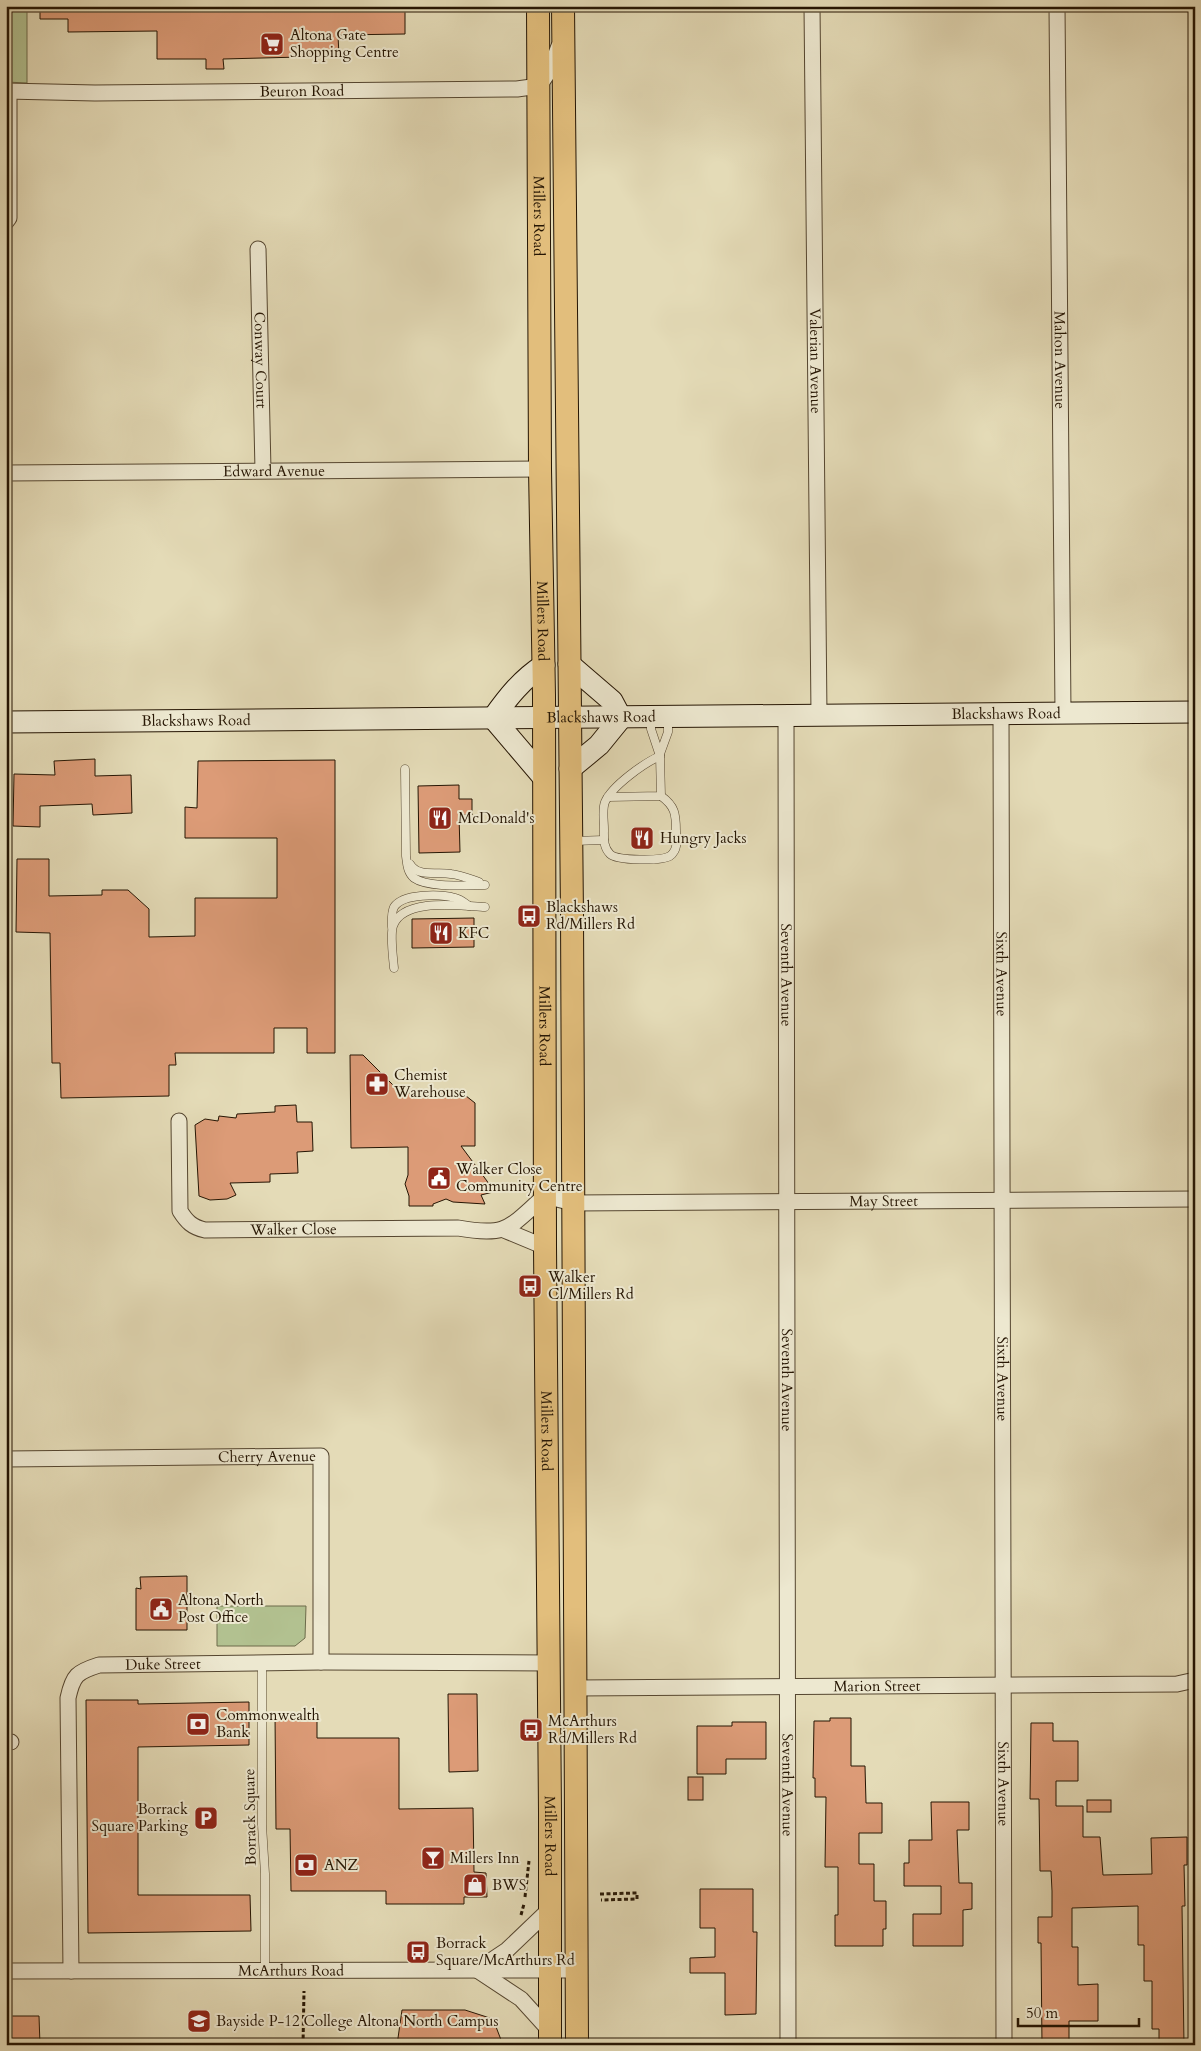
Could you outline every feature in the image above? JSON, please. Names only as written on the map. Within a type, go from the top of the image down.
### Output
[{"type":"main road","name":"Millers Road","points":[[538,6],[540,468],[544,665],[545,1247],[550,2038]]},
{"type":"main road","name":"Millers Road","points":[[563,6],[571,841],[578,2045]]},
{"type":"main road","points":[[569,664],[612,701],[622,718],[599,745],[570,769]]},
{"type":"main road","points":[[544,665],[530,674],[514,689],[493,718],[544,778]]},
{"type":"main road","name":"Blackshaws Road","points":[[6,722],[544,719],[1195,712]]},
{"type":"street","name":"Valerian Avenue","points":[[812,6],[819,715]]},
{"type":"street","name":"Mahon Avenue","points":[[1057,6],[1063,713]]},
{"type":"street","points":[[539,86],[550,70],[563,34]]},
{"type":"street","name":"Beuron Road","points":[[8,91],[95,94],[497,90],[539,86]]},
{"type":"street","points":[[6,222],[9,218],[8,91]]},
{"type":"street","name":"Conway Court","points":[[258,249],[263,470]]},
{"type":"street","name":"Edward Avenue","points":[[6,473],[540,468]]},
{"type":"street","name":"Sixth Avenue","points":[[1001,714],[1004,2045]]},
{"type":"street","name":"Seventh Avenue","points":[[786,716],[788,2045]]},
{"type":"street","name":"Walker Close","points":[[179,1120],[180,1211],[194,1227],[205,1230],[458,1228],[492,1232],[504,1230],[545,1247]]},
{"type":"street","name":"May Street","points":[[545,1205],[572,1203],[1195,1199]]},
{"type":"street","points":[[504,1230],[545,1205]]},
{"type":"street","name":"Cherry Avenue","points":[[6,1459],[321,1456],[321,1662]]},
{"type":"street","name":"Duke Street","points":[[71,1971],[68,1698],[72,1681],[84,1670],[99,1665],[321,1662],[549,1662]]},
{"type":"street","name":"Marion Street","points":[[1177,1684],[1195,1680]]},
{"type":"street","name":"Marion Street","points":[[576,1688],[1177,1684],[1195,1687]]},
{"type":"street","points":[[550,1908],[507,1950],[477,1970],[521,1999],[550,2038]]},
{"type":"street","name":"McArthurs Road","points":[[6,1971],[577,1970]]},
{"type":"lane","points":[[608,797],[661,796],[674,807],[677,846],[669,856],[660,859],[614,857],[605,848],[604,840],[604,804],[608,797],[637,769],[660,756],[668,732],[659,718],[651,729],[660,756],[661,796]]},
{"type":"lane","points":[[405,769],[406,856],[407,867],[413,877],[424,882],[485,885]]},
{"type":"lane","points":[[571,841],[604,840]]},
{"type":"lane","points":[[394,968],[392,927],[399,915],[413,908],[432,906],[485,907]]},
{"type":"lane","name":"Borrack Square","points":[[262,1663],[262,1825],[265,1874],[265,1970]]},
{"type":"path","points":[[525,1897],[530,1852]]},
{"type":"path","points":[[600,1894],[636,1893],[637,1900],[601,1900]]},
{"type":"path","points":[[517,1919],[523,1912],[524,1904]]},
{"type":"path","points":[[303,2045],[304,1991]]},
{"type":"green space","points":[[6,6],[27,6],[27,83],[6,82]]},
{"type":"green space","points":[[217,1606],[306,1606],[305,1638],[295,1646],[217,1646]]},
{"type":"building","name":"Altona Gate Shopping Centre","points":[[40,6],[405,6],[405,34],[338,35],[339,56],[223,59],[224,69],[206,69],[206,59],[157,59],[157,31],[68,32],[68,19],[40,19]]},
{"type":"building","points":[[95,759],[95,776],[131,775],[132,813],[93,815],[92,804],[40,806],[40,827],[13,826],[14,774],[55,775],[54,761]]},
{"type":"building","points":[[335,760],[335,1053],[307,1053],[307,1028],[274,1028],[274,1053],[175,1053],[176,1065],[169,1065],[169,1096],[61,1098],[60,1063],[52,1063],[50,933],[16,932],[17,859],[49,859],[49,896],[102,895],[102,890],[128,890],[149,909],[149,937],[195,936],[195,898],[277,898],[277,838],[185,838],[185,807],[197,808],[198,761]]},
{"type":"building","points":[[459,785],[459,799],[472,799],[472,815],[459,815],[460,852],[419,853],[418,786]]},
{"type":"building","points":[[474,918],[474,947],[412,948],[412,919]]},
{"type":"building","points":[[350,1055],[363,1055],[401,1093],[461,1092],[475,1103],[475,1146],[461,1146],[493,1192],[481,1195],[485,1204],[453,1202],[446,1199],[433,1204],[433,1206],[409,1206],[409,1196],[405,1184],[408,1175],[408,1147],[351,1148]]},
{"type":"building","points":[[296,1105],[297,1122],[312,1122],[313,1151],[297,1152],[298,1173],[270,1174],[270,1182],[230,1183],[236,1195],[227,1199],[210,1200],[199,1196],[195,1125],[205,1119],[218,1121],[219,1116],[236,1118],[237,1114],[275,1112],[275,1106]]},
{"type":"building","name":"Altona North Post Office","points":[[187,1576],[187,1630],[136,1630],[136,1588],[141,1589],[140,1577]]},
{"type":"building","points":[[448,1694],[477,1694],[478,1771],[449,1772]]},
{"type":"building","points":[[86,1700],[138,1700],[138,1704],[249,1702],[249,1745],[138,1747],[138,1895],[250,1895],[251,1931],[88,1933]]},
{"type":"building","points":[[275,1715],[317,1715],[317,1738],[399,1738],[399,1809],[473,1808],[474,1872],[486,1873],[487,1897],[464,1897],[464,1904],[386,1904],[386,1891],[291,1891],[290,1829],[276,1829]]},
{"type":"building","points":[[830,1718],[851,1718],[851,1766],[865,1766],[866,1803],[882,1803],[882,1833],[859,1833],[859,1864],[874,1864],[874,1901],[886,1901],[886,1929],[883,1929],[883,1946],[835,1946],[835,1915],[838,1915],[838,1867],[825,1867],[826,1797],[815,1797],[815,1778],[813,1778],[814,1721],[830,1721]]},
{"type":"building","points":[[732,1722],[766,1722],[766,1759],[726,1759],[726,1774],[697,1774],[697,1726],[732,1726]]},
{"type":"building","points":[[1031,1723],[1053,1723],[1053,1741],[1078,1741],[1078,1781],[1056,1781],[1056,1806],[1083,1806],[1083,1837],[1100,1837],[1103,1875],[1152,1874],[1151,1838],[1187,1837],[1187,1865],[1184,1865],[1185,1906],[1182,1906],[1184,2045],[1159,2045],[1159,2029],[1152,2029],[1152,1981],[1144,1981],[1144,1945],[1138,1945],[1138,1906],[1072,1908],[1072,1947],[1078,1947],[1078,1985],[1098,1984],[1098,2021],[1069,2021],[1069,2045],[1042,2045],[1041,1943],[1038,1943],[1038,1917],[1052,1917],[1052,1891],[1051,1871],[1040,1871],[1039,1799],[1030,1799]]},
{"type":"building","points":[[688,1777],[703,1777],[703,1800],[688,1800]]},
{"type":"building","points":[[1087,1800],[1111,1800],[1111,1812],[1087,1812]]},
{"type":"building","points":[[931,1802],[969,1802],[969,1830],[957,1830],[959,1883],[972,1883],[972,1909],[963,1910],[963,1946],[913,1946],[913,1914],[941,1914],[941,1886],[904,1886],[904,1863],[909,1863],[909,1840],[932,1840]]},
{"type":"building","points":[[700,1889],[753,1889],[753,1932],[757,1932],[756,2014],[725,2015],[725,1973],[690,1973],[690,1958],[715,1957],[715,1928],[700,1928]]},
{"type":"building","points":[[402,2010],[465,2010],[493,2019],[503,2045],[397,2045]]},
{"type":"building","points":[[6,2016],[39,2016],[40,2045],[6,2045]]},
{"type":"place","name":"Altona Gate Shopping Centre","points":[[272,44]]},
{"type":"place","name":"McDonald's","points":[[440,818]]},
{"type":"place","name":"Hungry Jacks","points":[[642,838]]},
{"type":"place","name":"Blackshaws Rd/Millers Rd","points":[[529,916]]},
{"type":"place","name":"KFC","points":[[441,933]]},
{"type":"place","name":"Chemist Warehouse","points":[[377,1084]]},
{"type":"place","name":"Walker Close Community Centre","points":[[439,1178]]},
{"type":"place","name":"Walker Cl/Millers Rd","points":[[530,1286]]},
{"type":"place","name":"Altona North Post Office","points":[[161,1609]]},
{"type":"place","name":"Commonwealth Bank","points":[[198,1724]]},
{"type":"place","name":"McArthurs Rd/Millers Rd","points":[[531,1730]]},
{"type":"place","name":"Borrack Square Parking","points":[[206,1818]]},
{"type":"place","name":"Millers Inn","points":[[433,1858]]},
{"type":"place","name":"ANZ","points":[[306,1865]]},
{"type":"place","name":"BWS","points":[[475,1885]]},
{"type":"place","name":"Borrack Square/McArthurs Rd","points":[[418,1952]]},
{"type":"place","name":"Bayside P-12 College Altona North Campus","points":[[199,2021]]}]
